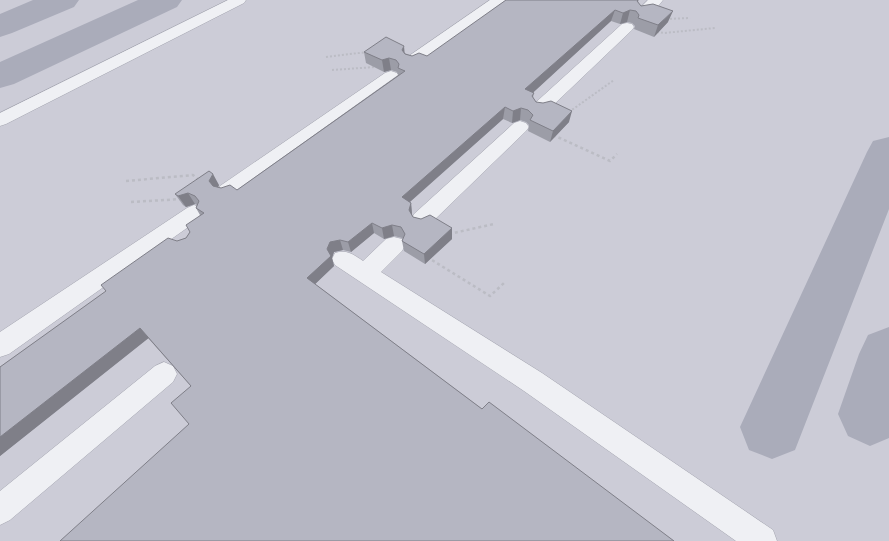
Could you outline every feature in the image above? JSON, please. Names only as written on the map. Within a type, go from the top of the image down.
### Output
[{"type":"lane","points":[[0,120],[239,0]]},
{"type":"lane","points":[[412,61],[499,0]]},
{"type":"lane","points":[[642,13],[656,0]]},
{"type":"lane","points":[[540,108],[627,27]]},
{"type":"lane","points":[[227,191],[385,71]]},
{"type":"lane","points":[[421,220],[520,127]]},
{"type":"lane","points":[[0,346],[164,235],[191,206]]},
{"type":"lane","points":[[164,235],[185,242]]},
{"type":"lane","points":[[366,272],[394,245]]},
{"type":"lane","points":[[343,258],[533,382],[762,541]]},
{"type":"lane","points":[[0,510],[164,374]]},
{"type":"path","points":[[665,19],[690,18]]},
{"type":"path","points":[[650,30],[664,33],[715,28]]},
{"type":"path","points":[[326,57],[372,51]]},
{"type":"path","points":[[332,70],[385,71]]},
{"type":"path","points":[[569,112],[614,80]]},
{"type":"path","points":[[546,132],[610,160],[617,154]]},
{"type":"path","points":[[126,181],[193,175],[204,183]]},
{"type":"path","points":[[131,202],[191,206]]},
{"type":"path","points":[[444,236],[494,224]]},
{"type":"path","points":[[426,256],[490,296],[504,283]]},
{"type":"shaded area","points":[[0,0],[889,0],[889,541],[0,541]]},
{"type":"building","points":[[506,0],[638,0],[637,1],[641,6],[653,4],[673,11],[658,25],[638,18],[639,15],[636,11],[630,10],[623,13],[615,10],[525,89],[534,93],[532,96],[536,102],[543,103],[551,101],[572,111],[553,131],[530,120],[533,115],[528,110],[521,108],[513,111],[505,107],[402,197],[411,203],[409,210],[413,217],[421,219],[430,215],[452,228],[424,254],[402,241],[405,234],[401,227],[392,225],[382,228],[372,223],[348,242],[340,240],[330,242],[327,249],[331,256],[307,278],[482,409],[489,402],[674,541],[60,541],[189,424],[171,403],[191,386],[140,328],[0,437],[0,367],[106,291],[101,285],[168,238],[177,241],[186,238],[190,232],[186,225],[204,213],[196,208],[199,201],[195,196],[188,193],[178,196],[175,194],[209,171],[213,174],[209,181],[213,186],[221,188],[230,185],[237,190],[405,71],[398,68],[399,64],[396,60],[389,58],[382,60],[364,52],[386,37],[404,46],[402,50],[405,54],[412,56],[419,53],[427,56]]},
{"type":"taxiway","points":[[0,26],[62,0]]},
{"type":"taxiway","points":[[0,76],[165,0]]},
{"type":"taxiway","points":[[772,427],[889,152]]},
{"type":"taxiway","points":[[870,414],[889,354]]}]
